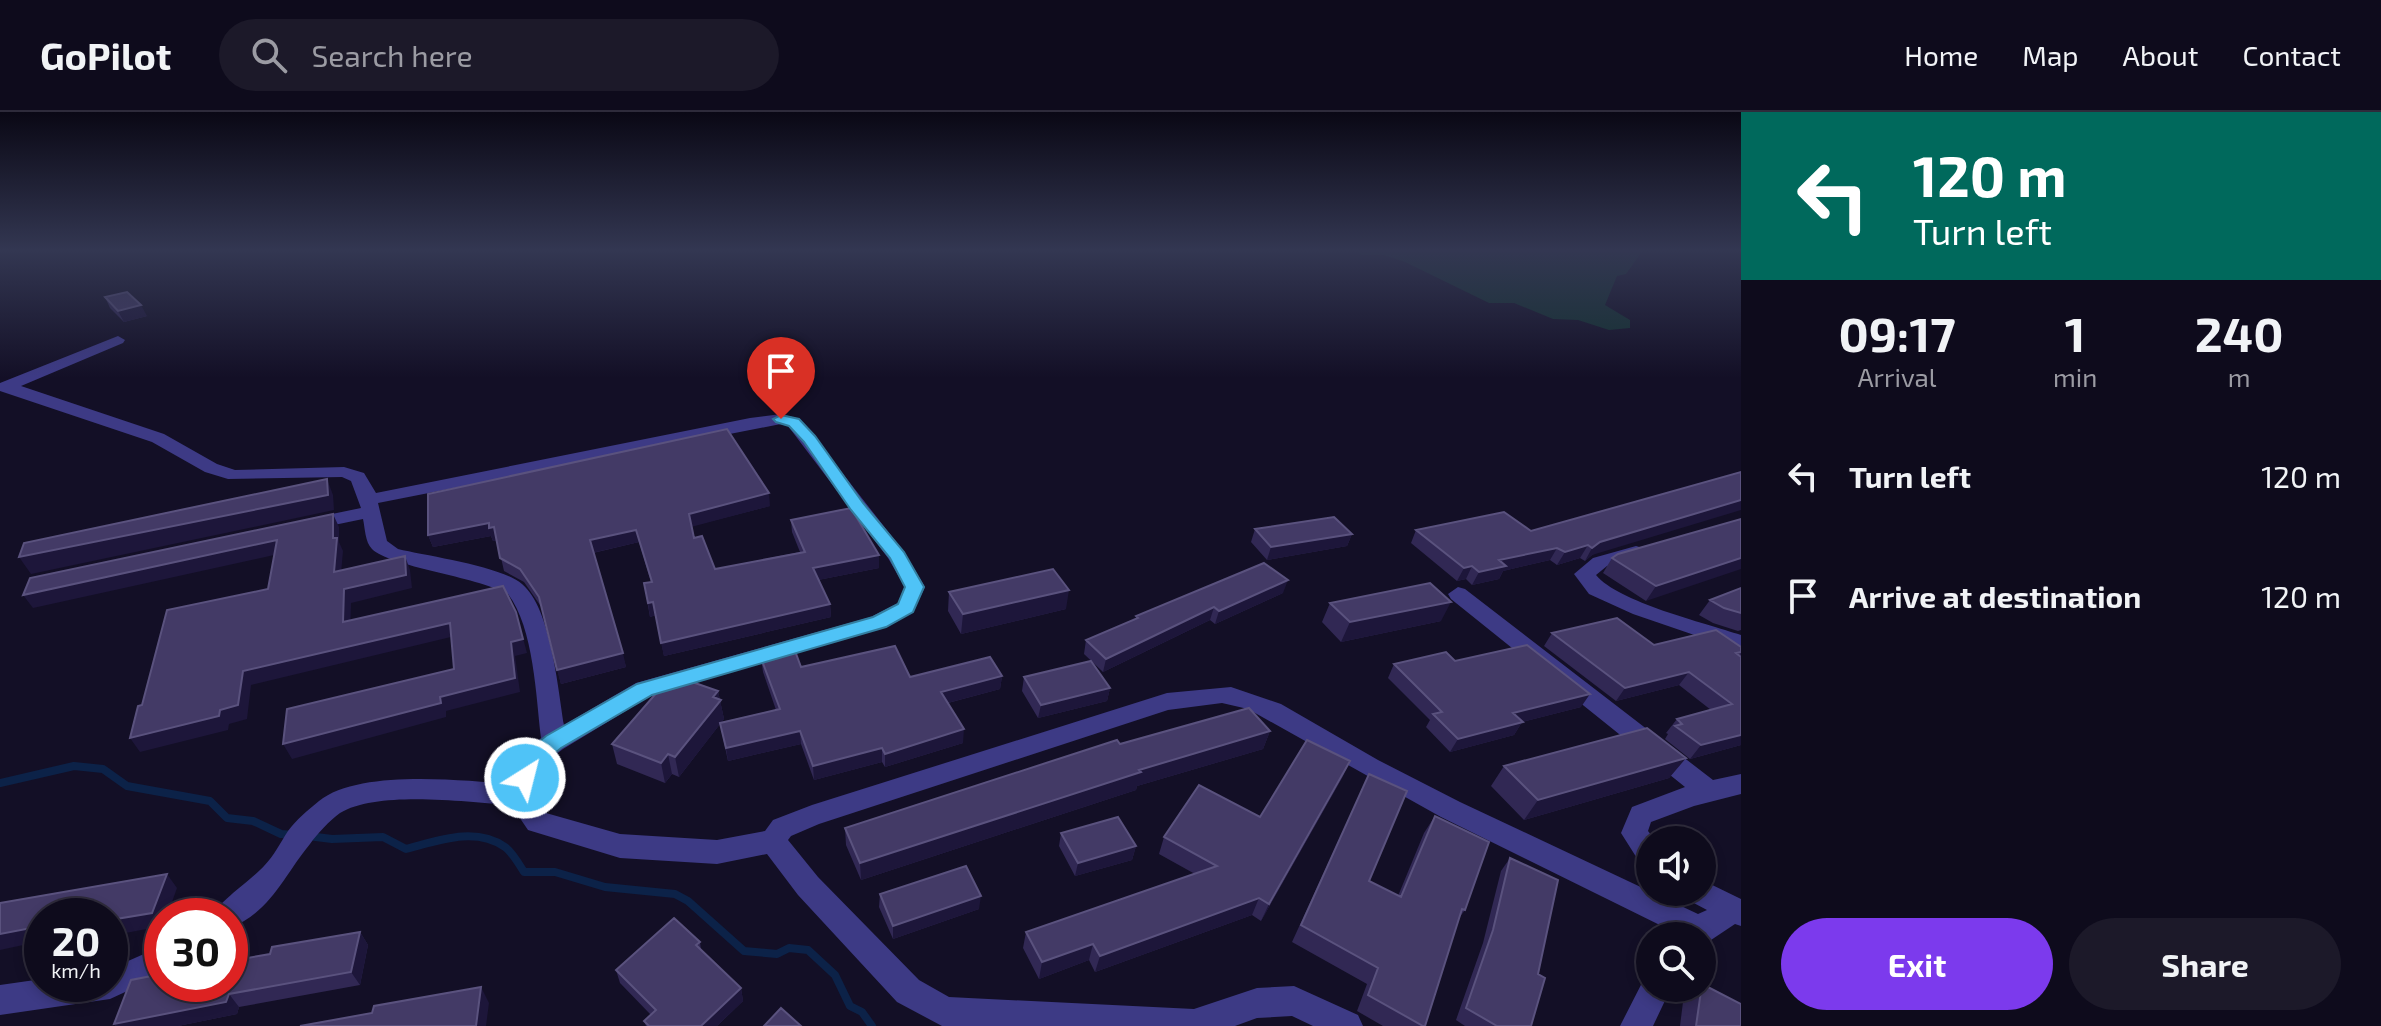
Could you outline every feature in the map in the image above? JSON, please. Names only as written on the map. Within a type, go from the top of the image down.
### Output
[{"type":"street","points":[[4,387],[118,340]]},
{"type":"street","points":[[4,387],[158,438],[211,468],[234,475],[344,472],[358,477],[366,490],[378,544],[391,553],[500,581],[517,590],[529,610],[554,742]]},
{"type":"street","points":[[292,528],[368,506],[750,423],[781,419],[794,422],[809,439],[857,507],[897,556],[915,587],[906,607],[879,622],[644,689],[554,742],[530,761],[519,795]]},
{"type":"street","points":[[1656,546],[1600,562],[1584,574],[1596,589],[1640,609],[1741,643]]},
{"type":"street","points":[[1458,594],[1709,792]]},
{"type":"street","points":[[519,795],[537,822],[620,846],[717,852],[773,841],[782,828],[812,816],[1167,702],[1211,694],[1239,697],[1266,708],[1424,795],[1676,922]]},
{"type":"street","points":[[1637,826],[1641,815],[1741,784]]},
{"type":"street","points":[[248,901],[277,872],[300,836],[331,806],[372,791],[452,790],[519,795]]},
{"type":"street","points":[[773,841],[808,886],[908,991],[946,1012],[1194,1025],[1257,1003],[1294,1001],[1347,1026]]},
{"type":"street","points":[[1716,901],[1736,912]]},
{"type":"street","points":[[1716,922],[1736,912]]},
{"type":"street","points":[[0,1000],[24,997]]},
{"type":"street","points":[[1636,1026],[1649,1002]]},
{"type":"green space","points":[[1468,293],[1610,293],[1605,305],[1630,320],[1630,328],[1609,330],[1578,320],[1553,319],[1514,303],[1489,303]]},
{"type":"building","points":[[128,293],[141,305],[118,311],[105,297]]},
{"type":"building","points":[[727,429],[769,493],[689,514],[694,538],[702,536],[715,569],[805,552],[791,520],[851,508],[879,555],[813,568],[830,604],[661,643],[653,602],[648,603],[644,583],[652,582],[636,530],[590,540],[623,653],[557,670],[539,597],[520,569],[500,558],[494,527],[489,528],[489,523],[428,535],[428,494]]},
{"type":"building","points":[[1741,472],[1741,500],[1600,542],[1592,548],[1588,545],[1565,552],[1557,548],[1499,560],[1506,566],[1479,572],[1472,566],[1464,568],[1416,530],[1504,512],[1531,531]]},
{"type":"building","points":[[327,479],[328,495],[19,557],[24,543]]},
{"type":"building","points":[[333,514],[333,538],[337,538],[334,572],[405,556],[406,575],[344,589],[343,622],[503,586],[516,612],[523,639],[511,642],[515,678],[440,697],[441,703],[283,744],[287,709],[454,669],[450,623],[243,671],[238,705],[220,710],[219,716],[130,738],[167,610],[268,589],[277,540],[23,595],[30,578]]},
{"type":"building","points":[[1334,517],[1352,534],[1271,547],[1255,529]]},
{"type":"building","points":[[1741,519],[1741,558],[1656,586],[1612,558],[1618,554]]},
{"type":"building","points":[[1264,563],[1288,580],[1219,611],[1214,607],[1106,659],[1086,640],[1138,618],[1136,616]]},
{"type":"building","points":[[1053,569],[1069,590],[963,614],[949,592]]},
{"type":"building","points":[[1430,583],[1451,602],[1350,622],[1330,603]]},
{"type":"building","points":[[1741,588],[1741,613],[1710,600]]},
{"type":"building","points":[[1617,618],[1654,645],[1716,630],[1741,647],[1741,652],[1736,653],[1741,657],[1741,735],[1701,745],[1675,726],[1682,724],[1677,719],[1732,704],[1689,672],[1625,688],[1552,633]]},
{"type":"building","points":[[1527,645],[1590,694],[1513,713],[1523,722],[1458,739],[1433,714],[1442,712],[1394,664],[1446,652],[1455,661]]},
{"type":"building","points":[[895,646],[910,677],[990,657],[1002,676],[941,692],[964,729],[885,754],[882,748],[813,766],[800,731],[726,748],[720,723],[780,709],[761,658],[795,651],[801,667]]},
{"type":"building","points":[[1091,661],[1110,688],[1041,705],[1024,677]]},
{"type":"building","points":[[672,675],[718,691],[713,697],[721,700],[675,757],[668,754],[661,763],[612,744]]},
{"type":"building","points":[[1249,708],[1270,731],[1139,770],[1141,772],[860,863],[845,828],[1117,740],[1120,744]]},
{"type":"building","points":[[1647,728],[1686,758],[1538,800],[1504,766]]},
{"type":"building","points":[[1307,740],[1350,761],[1269,904],[1259,898],[1100,956],[1093,944],[1042,962],[1026,932],[1217,866],[1164,837],[1199,785],[1260,817]]},
{"type":"building","points":[[1369,774],[1407,791],[1369,881],[1401,897],[1435,816],[1489,842],[1465,910],[1462,909],[1425,1026],[1368,995],[1378,968],[1301,925]]},
{"type":"building","points":[[1118,817],[1136,846],[1078,863],[1061,833]]},
{"type":"building","points":[[1510,858],[1558,880],[1538,974],[1545,978],[1531,1026],[1497,1026],[1466,1008],[1493,930]]},
{"type":"building","points":[[966,866],[981,896],[893,926],[880,894]]},
{"type":"building","points":[[167,874],[158,898],[144,898],[144,914],[128,917],[128,898],[29,898]]},
{"type":"building","points":[[24,899],[24,929],[0,934],[0,903]]},
{"type":"building","points":[[674,918],[700,942],[696,945],[741,988],[701,1026],[649,1026],[644,1021],[656,1010],[616,970]]},
{"type":"building","points":[[360,932],[351,972],[248,991],[248,958],[270,954],[272,947]]},
{"type":"building","points":[[144,977],[144,1002],[226,1002],[114,1024],[122,1002],[128,1002],[131,980]]},
{"type":"building","points":[[481,987],[476,1026],[300,1026],[372,1013],[374,1006]]},
{"type":"building","points":[[1716,991],[1741,1004],[1741,1026],[1696,1026],[1699,1002],[1716,1002]]},
{"type":"building","points":[[781,1008],[801,1026],[764,1026]]},
{"type":"waterway","points":[[0,783],[74,766],[103,769],[127,786],[210,801],[227,818],[253,821],[281,834],[293,835]]},
{"type":"waterway","points":[[308,836],[332,839],[383,837],[406,849],[443,839],[481,837],[505,847],[524,872],[555,872],[605,887],[675,894],[688,901],[744,951],[777,954],[789,948],[808,950],[835,975],[850,1006],[862,1012],[872,1026]]},
{"type":"route","points":[[525,778],[530,761],[554,742],[644,689],[879,622],[906,607],[915,587],[897,556],[857,507],[809,439],[794,422],[781,419]]}]
